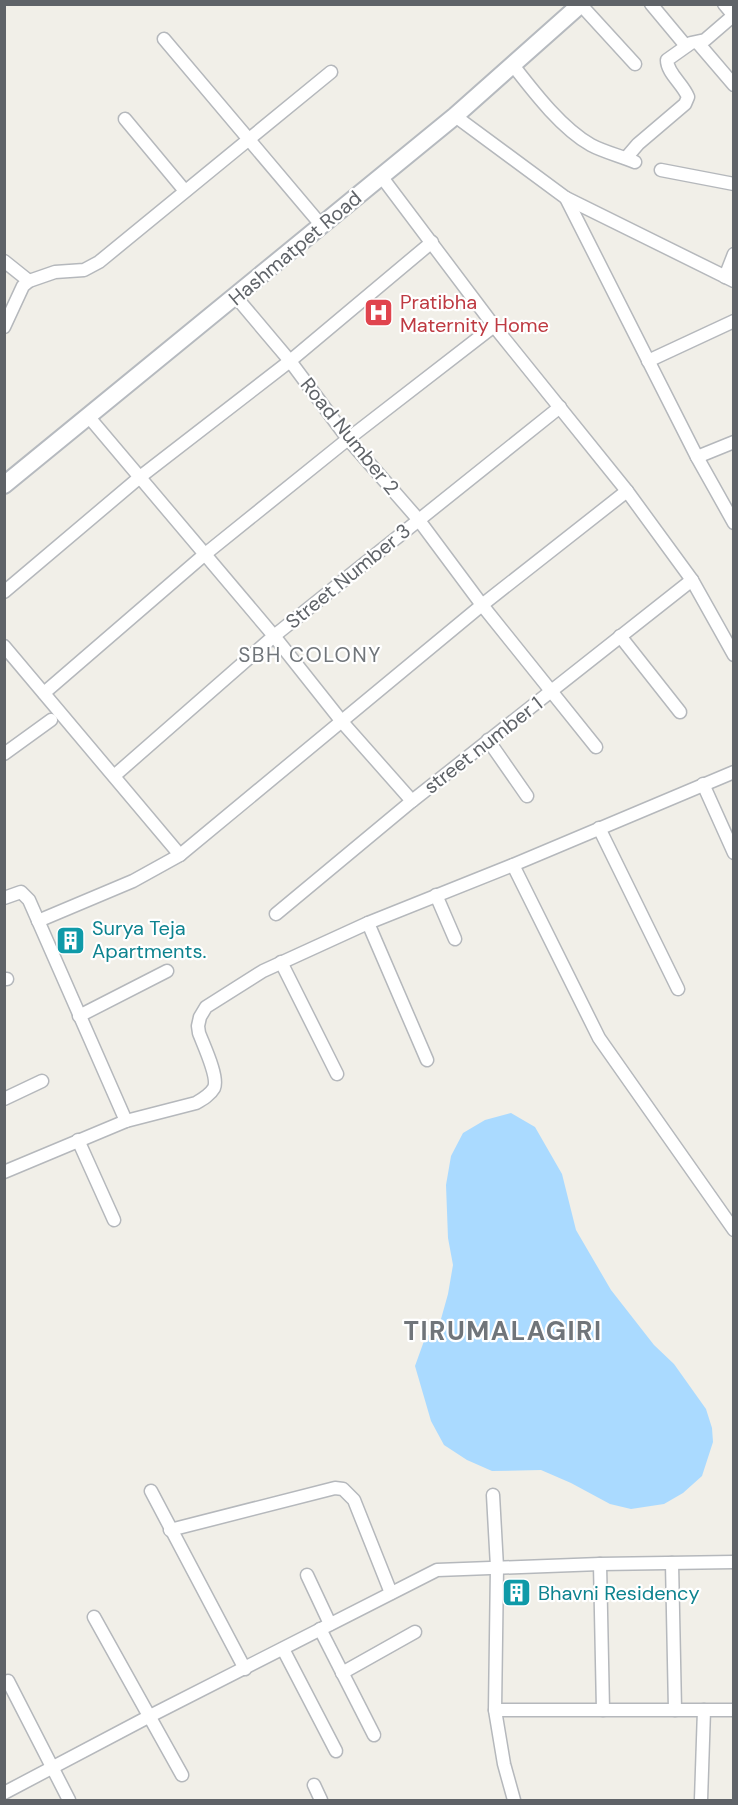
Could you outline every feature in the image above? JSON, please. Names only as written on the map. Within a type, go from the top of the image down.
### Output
[{"type":"main road","name":"Hashmatpet Road","points":[[4,485],[455,116],[581,5]]},
{"type":"street","points":[[651,4],[734,85]]},
{"type":"street","points":[[512,64],[539,99],[564,124],[590,144],[631,160],[638,144],[685,104],[688,97],[667,60],[692,44],[705,40],[733,15],[724,4]]},
{"type":"street","points":[[581,5],[635,64]]},
{"type":"street","points":[[164,39],[322,226]]},
{"type":"street","points":[[4,327],[23,286],[55,272],[84,270],[99,262],[330,72]]},
{"type":"street","points":[[455,116],[566,198],[729,278],[734,254]]},
{"type":"street","points":[[125,119],[185,191]]},
{"type":"street","points":[[661,170],[734,184]]},
{"type":"street","points":[[381,176],[494,326],[627,491],[692,580],[734,655]]},
{"type":"street","points":[[566,198],[697,457],[734,522]]},
{"type":"street","points":[[4,592],[140,477],[290,361],[432,242]]},
{"type":"street","points":[[4,261],[30,281]]},
{"type":"street","name":"Road Number 2","points":[[236,297],[290,361],[348,439],[418,519],[482,605],[596,747]]},
{"type":"street","points":[[648,361],[734,321]]},
{"type":"street","points":[[44,693],[204,555],[494,326]]},
{"type":"street","name":"Street Number 3","points":[[114,776],[274,636],[560,407]]},
{"type":"street","points":[[88,416],[274,636],[343,723],[412,801]]},
{"type":"street","points":[[697,457],[734,442]]},
{"type":"street","points":[[38,921],[133,881],[180,855],[343,723],[482,605],[627,491]]},
{"type":"street","name":"street number 1","points":[[276,914],[412,801],[692,580]]},
{"type":"street","points":[[620,636],[680,712]]},
{"type":"street","points":[[4,646],[180,855]]},
{"type":"street","points":[[4,754],[51,720]]},
{"type":"street","points":[[488,740],[527,796]]},
{"type":"street","points":[[4,1172],[126,1121],[196,1103],[213,1090],[216,1081],[199,1033],[200,1017],[206,1007],[263,971],[368,923],[734,772]]},
{"type":"street","points":[[703,784],[734,853]]},
{"type":"street","points":[[599,828],[678,989]]},
{"type":"street","points":[[513,865],[599,1038],[734,1230]]},
{"type":"street","points":[[4,898],[21,892],[30,900],[126,1121]]},
{"type":"street","points":[[436,895],[455,939]]},
{"type":"street","points":[[368,923],[427,1060]]},
{"type":"street","points":[[281,962],[337,1074]]},
{"type":"street","points":[[79,1016],[167,971]]},
{"type":"street","points":[[4,1099],[42,1081]]},
{"type":"street","points":[[78,1140],[114,1220]]},
{"type":"street","points":[[170,1530],[335,1488],[344,1489],[354,1500],[391,1593]]},
{"type":"street","points":[[151,1491],[245,1669]]},
{"type":"street","points":[[493,1495],[497,1567],[495,1710],[504,1764],[514,1800]]},
{"type":"street","points":[[4,1793],[437,1570],[734,1562]]},
{"type":"street","points":[[672,1563],[675,1710]]},
{"type":"street","points":[[600,1564],[603,1710]]},
{"type":"street","points":[[307,1575],[342,1673],[374,1735]]},
{"type":"street","points":[[94,1617],[182,1775]]},
{"type":"street","points":[[342,1673],[415,1632]]},
{"type":"street","points":[[283,1648],[336,1750]]},
{"type":"street","points":[[8,1682],[69,1800]]},
{"type":"street","points":[[495,1710],[734,1710]]},
{"type":"street","points":[[701,1800],[704,1710]]},
{"type":"street","points":[[314,1785],[321,1800]]},
{"type":"water","points":[[511,1113],[535,1127],[562,1174],[576,1230],[611,1290],[654,1345],[674,1364],[706,1409],[712,1428],[713,1442],[702,1476],[683,1493],[664,1504],[631,1509],[610,1504],[541,1470],[492,1471],[467,1460],[444,1445],[431,1421],[415,1366],[424,1341],[441,1319],[453,1265],[448,1238],[446,1185],[451,1156],[463,1133],[485,1120]]},
{"type":"place","name":"Pratibha Maternity Home","points":[[379,313]]},
{"type":"place","name":"Surya Teja Apartments.","points":[[71,940]]},
{"type":"place","name":"Bhavni Residency","points":[[517,1593]]},
{"type":"district","name":"SBH COLONY","points":[[310,655]]},
{"type":"district","name":"TIRUMALAGIRI","points":[[503,1331]]}]
